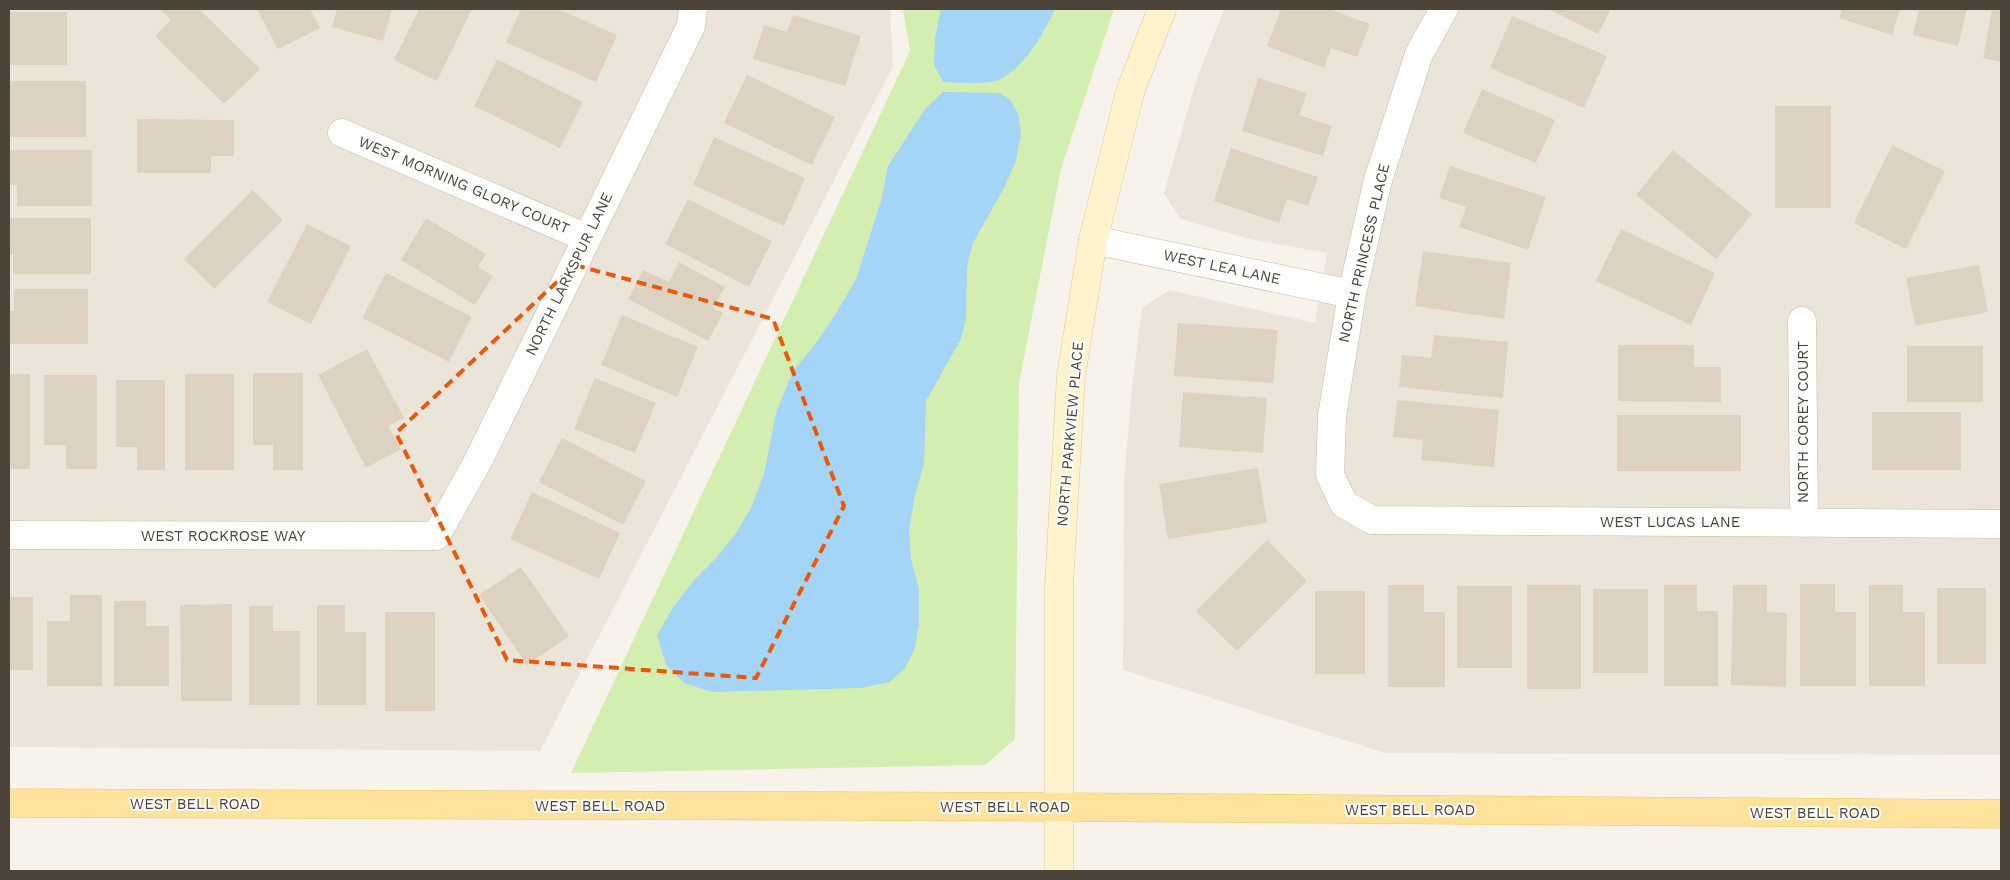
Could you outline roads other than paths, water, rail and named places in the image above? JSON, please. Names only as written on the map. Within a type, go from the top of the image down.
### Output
[{"type":"main road","name":"WEST BELL ROAD","points":[[9,803],[1060,807],[2001,814]]},
{"type":"street","name":"NORTH LARKSPUR LANE","points":[[436,536],[478,461],[691,26],[693,9]]},
{"type":"street","name":"NORTH PARKVIEW PLACE","points":[[1059,871],[1060,565],[1071,376],[1093,240],[1130,92],[1162,9]]},
{"type":"street","name":"NORTH PRINCESS PLACE","points":[[1344,504],[1330,475],[1332,426],[1352,294],[1378,180],[1419,54],[1444,9]]},
{"type":"street","name":"WEST MORNING GLORY COURT","points":[[342,133],[587,238]]},
{"type":"street","name":"WEST LEA LANE","points":[[1093,240],[1352,294]]},
{"type":"street","name":"NORTH COREY COURT","points":[[1802,321],[1804,523]]},
{"type":"street","name":"WEST LUCAS LANE","points":[[1344,504],[1372,520],[2001,524]]},
{"type":"street","name":"WEST ROCKROSE WAY","points":[[9,535],[436,536]]},
{"type":"water","points":[[941,9],[1055,9],[1033,48],[1019,65],[996,81],[973,83],[943,82],[934,65],[935,38]]},
{"type":"water","points":[[943,92],[1000,93],[1010,100],[1018,113],[1021,133],[1016,161],[1003,190],[973,243],[967,267],[966,320],[961,339],[926,401],[924,464],[915,495],[909,530],[911,559],[919,589],[919,624],[915,648],[905,668],[890,682],[861,688],[712,692],[684,683],[666,665],[657,635],[674,606],[694,580],[717,557],[736,533],[751,508],[764,474],[776,413],[793,371],[814,346],[856,279],[881,201],[888,166],[925,109]]}]
